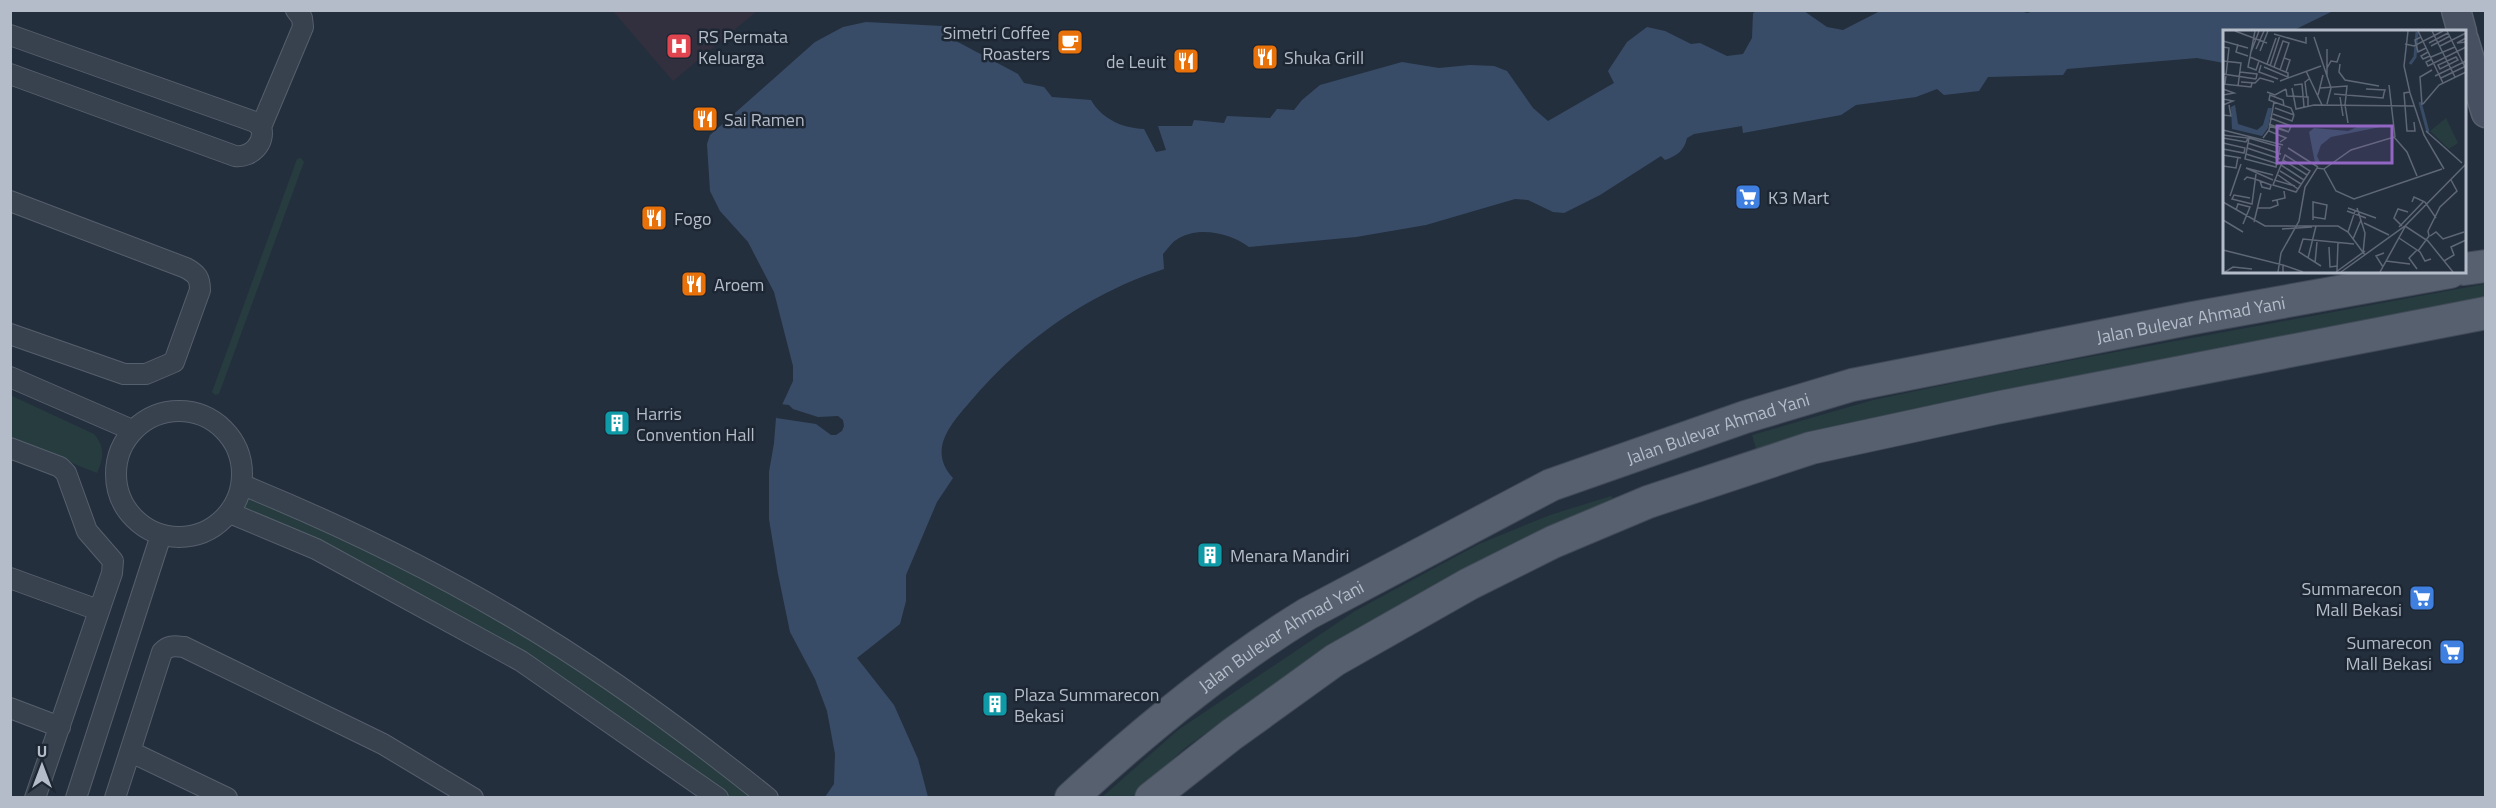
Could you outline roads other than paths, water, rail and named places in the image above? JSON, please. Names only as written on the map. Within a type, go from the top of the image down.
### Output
[{"type":"main road","points":[[2466,269],[2486,266]]},
{"type":"main road","name":"Jalan Bulevar Ahmad Yani","points":[[1071,798],[1124,749],[1278,632],[1307,614],[1551,485],[1745,417],[1852,385],[2193,318],[2444,273]]},
{"type":"main road","points":[[1151,798],[1231,735],[1335,660],[1480,579],[1553,542],[1648,502],[1811,448],[1996,408],[2486,313]]},
{"type":"street","points":[[10,74],[243,157],[252,153],[262,136],[261,127],[303,27],[303,18],[296,10]]},
{"type":"street","points":[[2456,10],[2461,30]]},
{"type":"street","points":[[10,35],[255,122],[261,127]]},
{"type":"street","points":[[2466,47],[2486,113]]},
{"type":"street","points":[[10,201],[186,268],[196,274],[200,280],[200,290],[174,362],[146,374],[124,374],[10,334]]},
{"type":"street","points":[[10,377],[132,430]]},
{"type":"street","points":[[185,410],[214,420],[229,434],[239,450],[243,469],[243,484],[230,513],[216,526],[199,534],[180,537],[161,535],[141,525],[126,510],[117,490],[115,469],[120,448],[132,430],[148,418],[166,411],[185,410]]},
{"type":"street","points":[[10,448],[60,467],[66,473],[87,531],[113,561],[112,573],[35,798]]},
{"type":"street","points":[[243,484],[436,574],[510,615],[706,748],[768,798]]},
{"type":"street","points":[[230,513],[316,549],[521,661],[718,798]]},
{"type":"street","points":[[76,798],[161,535]]},
{"type":"street","points":[[10,578],[98,610]]},
{"type":"street","points":[[115,798],[162,652],[167,647],[184,647],[383,744],[473,798]]},
{"type":"street","points":[[10,708],[60,727]]},
{"type":"street","points":[[131,752],[227,798]]},
{"type":"water","points":[[1882,10],[2018,10],[2027,13],[2038,10],[2333,11],[2294,30],[2223,30],[2223,63],[2197,58],[2067,69],[2063,75],[1988,77],[1979,91],[1944,95],[1937,89],[1916,97],[1856,105],[1841,115],[1743,133],[1742,126],[1694,134],[1687,138],[1677,154],[1665,160],[1661,156],[1600,195],[1564,213],[1553,212],[1528,200],[1515,199],[1426,225],[1356,237],[1249,247],[1233,238],[1214,233],[1184,235],[1174,241],[1163,254],[1164,269],[1136,279],[1082,306],[1033,340],[989,381],[949,430],[944,439],[942,458],[953,478],[937,502],[906,575],[906,601],[900,624],[857,658],[894,705],[918,759],[928,797],[825,797],[834,784],[835,754],[827,711],[815,679],[790,632],[769,519],[769,472],[776,418],[793,381],[793,366],[774,292],[748,242],[720,211],[710,191],[707,144],[710,135],[815,42],[843,27],[866,22],[942,26],[956,41],[1018,74],[1024,83],[1044,87],[1052,97],[1091,100],[1113,121],[1128,127],[1144,129],[1156,152],[1166,150],[1158,126],[1192,126],[1194,120],[1224,123],[1227,116],[1270,118],[1277,109],[1294,110],[1320,85],[1402,62],[1439,68],[1470,65],[1494,66],[1507,71],[1533,108],[1548,121],[1614,83],[1608,71],[1627,42],[1647,27],[1665,31],[1691,44],[1700,43],[1727,56],[1743,54],[1752,38],[1753,13],[1757,11],[1804,11],[1827,27],[1843,30]]},
{"type":"place","name":"Simetri Coffee Roasters","points":[[1070,42]]},
{"type":"place","name":"RS Permata Keluarga","points":[[679,46]]},
{"type":"place","name":"Shuka Grill","points":[[1265,57]]},
{"type":"place","name":"de Leuit","points":[[1186,61]]},
{"type":"place","name":"Sai Ramen","points":[[705,119]]},
{"type":"place","name":"K3 Mart","points":[[1748,197]]},
{"type":"place","name":"Fogo","points":[[654,218]]},
{"type":"place","name":"Aroem","points":[[694,284]]},
{"type":"place","name":"Harris Convention Hall","points":[[617,423]]},
{"type":"place","name":"Menara Mandiri","points":[[1210,555]]},
{"type":"place","name":"Summarecon Mall Bekasi","points":[[2422,598]]},
{"type":"place","name":"Sumarecon Mall Bekasi","points":[[2452,652]]},
{"type":"place","name":"Plaza Summarecon Bekasi","points":[[995,704]]}]
